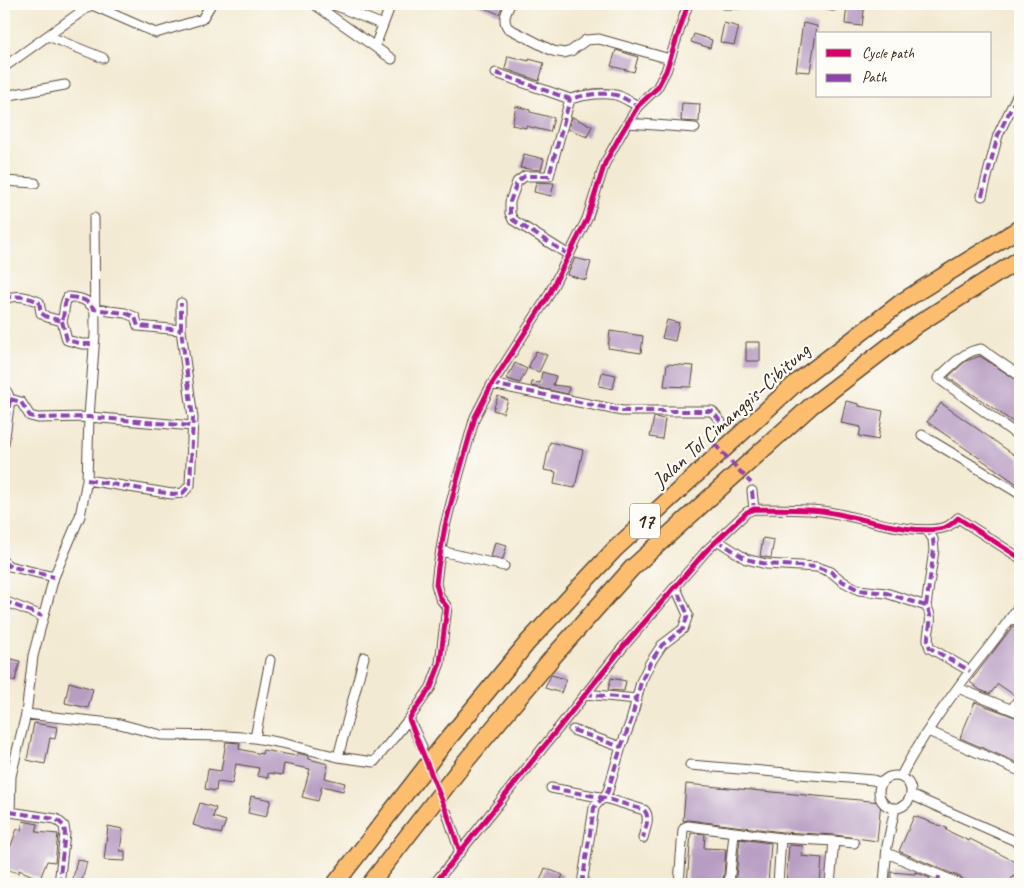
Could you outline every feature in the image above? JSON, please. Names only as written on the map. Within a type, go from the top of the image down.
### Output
[{"type":"highway","name":"Jalan Tol Cimanggis–Cibitung","points":[[335,884],[443,745],[528,642],[615,549],[797,382],[903,301],[1020,228]]},
{"type":"highway","name":"17","points":[[370,884],[465,762],[552,658],[632,568],[811,406],[918,324],[1020,259]]},
{"type":"street","points":[[4,67],[92,4],[156,33],[202,19],[210,6],[204,4]]},
{"type":"street","points":[[314,4],[392,59]]},
{"type":"street","points":[[332,4],[383,25]]},
{"type":"street","points":[[375,46],[391,4]]},
{"type":"street","points":[[510,4],[505,16],[505,23],[508,28],[553,51],[564,53],[571,51],[586,40],[599,39],[670,59]]},
{"type":"street","points":[[26,714],[120,724],[161,735],[255,738],[282,742],[338,757],[374,762],[410,719],[431,686],[440,663],[447,607],[440,598],[436,584],[441,551],[456,484],[475,417],[492,384],[547,298],[587,219],[605,163],[638,106],[657,88],[670,59],[688,4]]},
{"type":"street","points":[[724,4],[739,4]]},
{"type":"street","points":[[823,4],[833,6]]},
{"type":"street","points":[[48,36],[103,58]]},
{"type":"street","points":[[496,73],[570,99],[579,96],[603,94],[618,95],[638,106]]},
{"type":"street","points":[[4,96],[66,85]]},
{"type":"street","points":[[982,196],[998,135],[1020,90]]},
{"type":"street","points":[[569,255],[514,220],[510,213],[510,202],[517,182],[525,176],[549,176],[570,99]]},
{"type":"street","points":[[628,123],[695,128]]},
{"type":"street","points":[[4,181],[35,183]]},
{"type":"street","points":[[60,884],[64,826],[56,820],[7,812],[11,776],[26,714],[33,656],[42,616],[54,577],[80,516],[87,480],[94,344],[94,218]]},
{"type":"street","points":[[4,299],[11,296],[27,297],[39,302],[41,313],[47,318],[62,321]]},
{"type":"street","points":[[94,344],[82,344],[67,340],[62,321],[65,301],[68,297],[80,298],[89,302],[94,309],[126,313],[135,317],[138,326],[181,330]]},
{"type":"street","points":[[87,480],[172,494],[183,493],[190,485],[192,426],[181,330],[181,303]]},
{"type":"street","points":[[1020,376],[981,349],[974,350],[963,356],[938,378],[1020,437]]},
{"type":"street","points":[[492,384],[622,411],[712,411],[721,422]]},
{"type":"street","points":[[4,390],[10,399],[4,444]]},
{"type":"street","points":[[10,399],[21,402],[30,416],[38,418],[89,417],[192,426]]},
{"type":"street","points":[[922,435],[1020,494]]},
{"type":"street","points":[[752,491],[754,509]]},
{"type":"street","points":[[434,884],[611,661],[675,586],[717,540],[747,512],[754,509],[826,512],[912,529],[927,530],[945,527],[958,518],[1020,558]]},
{"type":"street","points":[[927,530],[933,539],[934,550],[926,606],[932,617],[928,643],[930,648],[970,671]]},
{"type":"street","points":[[717,540],[746,559],[766,564],[817,567],[831,572],[842,582],[860,590],[886,593],[926,606]]},
{"type":"street","points":[[441,551],[504,566]]},
{"type":"street","points":[[4,562],[9,566],[54,577]]},
{"type":"street","points":[[582,884],[594,808],[596,803],[605,798],[642,682],[650,662],[662,645],[683,629],[688,615],[675,586]]},
{"type":"street","points":[[4,601],[42,616]]},
{"type":"street","points":[[901,776],[928,731],[1020,604]]},
{"type":"street","points":[[1012,617],[1020,623]]},
{"type":"street","points":[[338,757],[364,657]]},
{"type":"street","points":[[255,738],[270,660]]},
{"type":"street","points":[[958,688],[1016,711],[1020,697]]},
{"type":"street","points":[[585,694],[637,699]]},
{"type":"street","points":[[410,719],[422,748]]},
{"type":"street","points":[[573,730],[621,747]]},
{"type":"street","points":[[928,731],[1020,771]]},
{"type":"street","points":[[690,765],[873,780],[881,783]]},
{"type":"street","points":[[890,776],[901,776],[909,784],[911,795],[905,804],[895,808],[884,804],[879,794],[881,783],[890,776]]},
{"type":"street","points":[[551,788],[605,798],[644,810],[647,813],[647,823],[643,838]]},
{"type":"street","points":[[911,795],[1020,842]]},
{"type":"street","points":[[884,884],[887,846],[895,808]]},
{"type":"street","points":[[447,813],[460,852]]},
{"type":"street","points":[[679,884],[684,827],[781,838],[854,843]]},
{"type":"street","points":[[729,884],[734,833]]},
{"type":"street","points":[[778,884],[781,838]]},
{"type":"street","points":[[830,884],[834,841]]},
{"type":"street","points":[[887,853],[938,880],[960,884]]},
{"type":"building","points":[[475,4],[503,4],[499,14]]},
{"type":"building","points":[[847,4],[865,4],[862,26],[845,24]]},
{"type":"building","points":[[724,23],[739,27],[734,45],[720,42]]},
{"type":"building","points":[[803,23],[817,26],[810,72],[796,71]]},
{"type":"building","points":[[694,34],[712,40],[710,48],[691,42]]},
{"type":"building","points":[[616,50],[638,57],[634,72],[611,66]]},
{"type":"building","points":[[508,56],[544,63],[539,81],[505,69]]},
{"type":"building","points":[[682,103],[700,104],[699,122],[681,121]]},
{"type":"building","points":[[516,106],[530,110],[530,112],[554,118],[550,132],[526,126],[526,128],[512,125]]},
{"type":"building","points":[[572,117],[592,126],[587,137],[568,129]]},
{"type":"building","points":[[524,154],[544,159],[541,170],[520,168]]},
{"type":"building","points":[[536,182],[554,183],[551,196],[534,192]]},
{"type":"building","points":[[575,258],[591,262],[586,280],[567,275]]},
{"type":"building","points":[[667,320],[679,323],[675,341],[662,338]]},
{"type":"building","points":[[610,331],[643,336],[641,353],[608,348]]},
{"type":"building","points":[[746,342],[760,342],[760,361],[746,361]]},
{"type":"building","points":[[536,351],[547,355],[539,372],[528,368]]},
{"type":"building","points":[[980,356],[1020,382],[1020,418],[1016,424],[948,377],[966,361]]},
{"type":"building","points":[[515,363],[527,369],[520,383],[507,379]]},
{"type":"building","points":[[667,364],[694,366],[691,387],[664,386]]},
{"type":"building","points":[[542,372],[556,376],[553,385],[569,387],[568,394],[531,386],[532,382],[540,383]]},
{"type":"building","points":[[602,372],[616,375],[613,389],[599,386]]},
{"type":"building","points":[[498,396],[508,400],[503,413],[493,410]]},
{"type":"building","points":[[846,401],[883,411],[878,440],[859,436],[861,427],[841,423]]},
{"type":"building","points":[[941,403],[1020,459],[1020,486],[927,422]]},
{"type":"building","points":[[654,417],[665,419],[662,439],[650,437]]},
{"type":"building","points":[[550,442],[583,450],[575,488],[554,484],[556,472],[544,470]]},
{"type":"building","points":[[763,538],[774,540],[771,558],[760,556]]},
{"type":"building","points":[[495,542],[507,545],[503,559],[491,557]]},
{"type":"building","points":[[1013,626],[1020,631],[1020,691],[1014,695],[998,684],[990,694],[980,690],[970,682]]},
{"type":"building","points":[[4,657],[20,661],[15,681],[4,678]]},
{"type":"building","points":[[551,675],[566,679],[561,693],[545,688]]},
{"type":"building","points":[[611,678],[626,681],[624,691],[608,690]]},
{"type":"building","points":[[69,682],[93,689],[88,708],[65,703]]},
{"type":"building","points":[[975,702],[1020,719],[1020,764],[960,738]]},
{"type":"building","points":[[34,723],[57,727],[55,739],[50,738],[45,764],[27,760]]},
{"type":"building","points":[[226,742],[240,743],[239,749],[262,754],[263,750],[296,756],[297,753],[309,756],[309,759],[328,764],[325,778],[345,783],[343,791],[322,786],[318,801],[302,797],[310,769],[284,764],[282,775],[268,773],[268,778],[257,776],[259,768],[236,764],[232,784],[217,782],[216,791],[205,789],[208,769],[221,771]]},
{"type":"building","points":[[686,784],[881,802],[877,841],[835,835],[782,832],[689,820],[683,821]]},
{"type":"building","points":[[251,796],[271,800],[266,817],[248,813]]},
{"type":"building","points":[[200,803],[216,808],[213,817],[226,821],[221,834],[193,825]]},
{"type":"building","points":[[914,816],[947,828],[946,830],[969,841],[970,839],[1020,864],[1020,879],[1013,876],[1009,884],[969,884],[962,878],[899,851]]},
{"type":"building","points":[[23,821],[38,824],[36,832],[58,834],[55,862],[47,861],[40,879],[19,870],[19,873],[4,869],[7,851],[9,851],[17,829],[21,830]]},
{"type":"building","points":[[108,826],[123,829],[120,851],[125,851],[125,861],[104,860]]},
{"type":"building","points":[[691,833],[705,834],[704,848],[726,849],[723,884],[687,884]]},
{"type":"building","points":[[740,839],[771,843],[768,884],[735,884]]},
{"type":"building","points":[[789,845],[803,846],[802,856],[822,858],[820,884],[786,884]]},
{"type":"building","points":[[77,859],[87,862],[81,884],[72,884]]},
{"type":"building","points":[[545,868],[563,875],[559,884],[549,884],[540,881]]},
{"type":"building","points":[[891,872],[915,874],[915,872],[930,878],[929,884],[891,881]]},
{"type":"tunnel","points":[[422,747],[447,813]]},
{"type":"marked path","points":[[496,73],[570,99],[588,95],[608,94],[619,96],[638,106]]},
{"type":"marked path","points":[[982,196],[998,135],[1020,90]]},
{"type":"marked path","points":[[569,255],[513,220],[510,213],[510,202],[517,182],[525,176],[549,176],[570,99]]},
{"type":"marked path","points":[[4,299],[18,296],[35,300],[39,302],[41,313],[47,317],[62,321],[68,297],[76,298],[86,301],[94,309],[125,313],[135,317],[138,326],[181,330]]},
{"type":"marked path","points":[[87,480],[172,494],[183,493],[190,485],[193,418],[181,330],[181,303]]},
{"type":"marked path","points":[[62,321],[67,340],[82,344],[94,344]]},
{"type":"marked path","points":[[492,384],[622,411],[712,411],[721,422]]},
{"type":"marked path","points":[[4,390],[10,399],[4,444]]},
{"type":"marked path","points":[[10,399],[21,402],[30,416],[38,418],[89,417],[193,426]]},
{"type":"marked path","points":[[706,435],[751,483]]},
{"type":"marked path","points":[[752,491],[754,509]]},
{"type":"marked path","points":[[926,606],[934,550],[933,539],[927,530]]},
{"type":"marked path","points":[[717,540],[746,559],[766,564],[817,567],[831,572],[842,581],[859,590],[886,593],[926,606],[930,617],[928,637],[930,648],[970,671]]},
{"type":"marked path","points":[[4,562],[9,566],[54,577]]},
{"type":"marked path","points":[[582,884],[594,808],[608,791],[631,721],[641,682],[650,663],[662,645],[683,629],[688,615],[675,586]]},
{"type":"marked path","points":[[4,601],[42,616]]},
{"type":"marked path","points":[[585,694],[637,699]]},
{"type":"marked path","points":[[573,730],[621,747]]},
{"type":"marked path","points":[[551,788],[605,798],[644,810],[647,820],[643,838]]},
{"type":"marked path","points":[[10,812],[56,819],[64,826],[65,833],[59,884]]},
{"type":"marked path","points":[[938,884],[939,875]]},
{"type":"cycle path","points":[[434,884],[460,852],[447,813],[409,719],[431,687],[440,663],[447,607],[440,598],[436,584],[438,567],[445,526],[475,417],[492,384],[547,298],[587,219],[605,163],[621,134],[638,106],[657,88],[666,71],[688,4]]},
{"type":"cycle path","points":[[460,852],[623,647],[706,551],[747,512],[754,509],[819,511],[920,530],[946,527],[958,518],[1020,558]]}]
